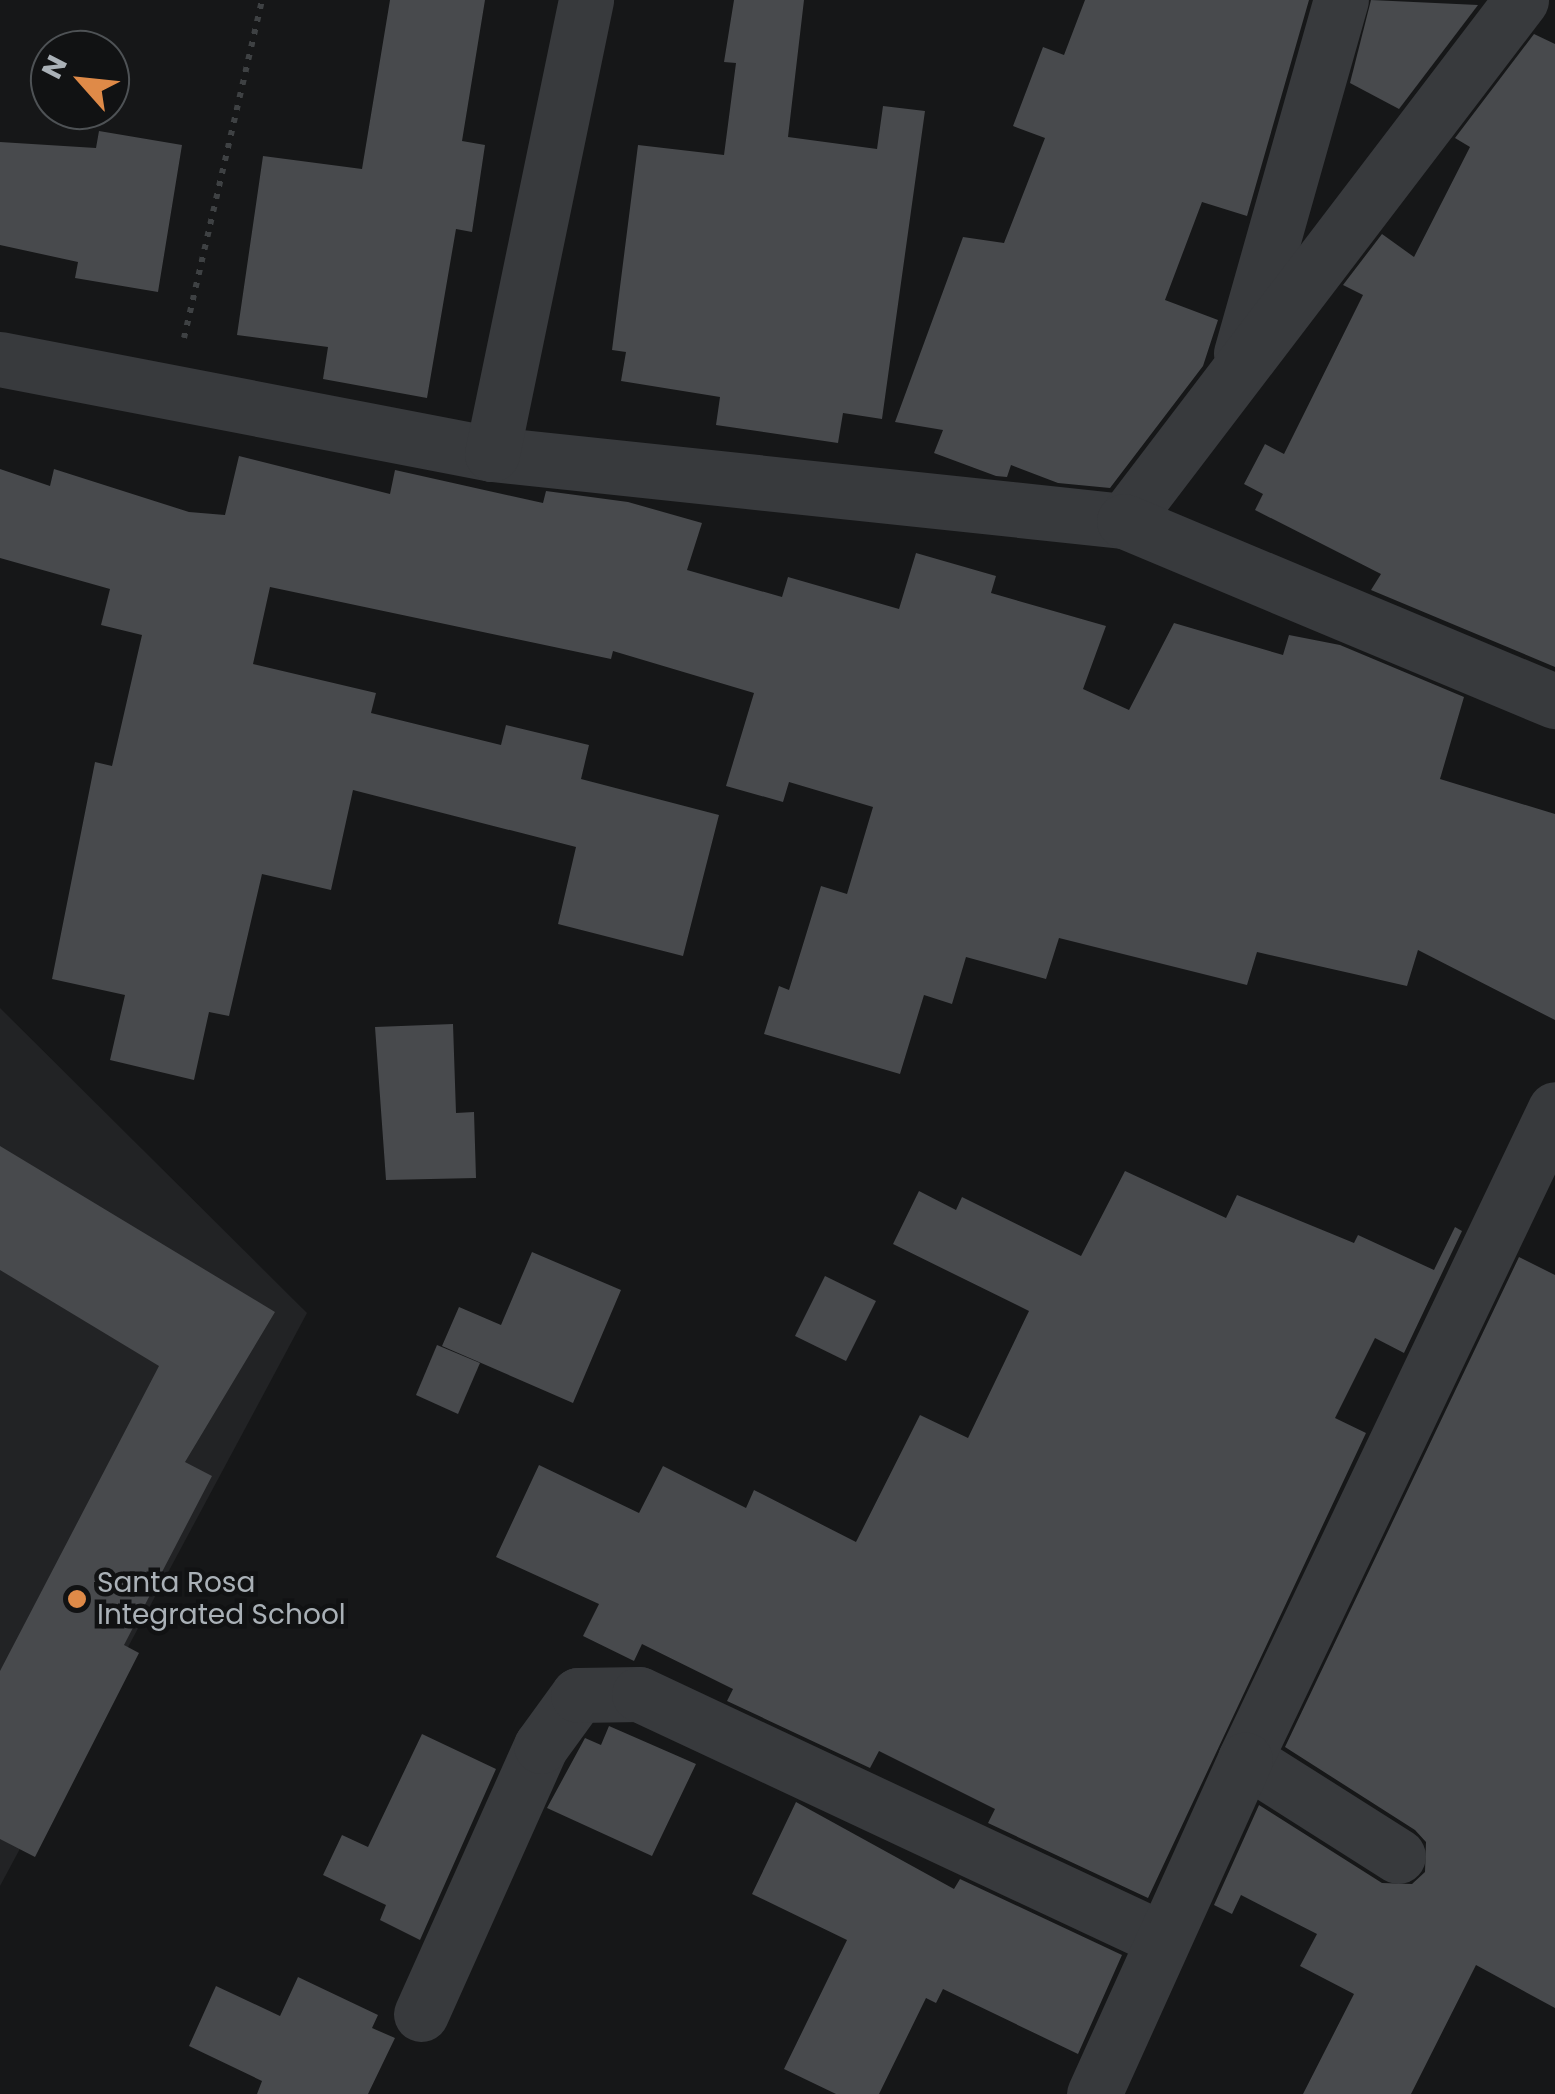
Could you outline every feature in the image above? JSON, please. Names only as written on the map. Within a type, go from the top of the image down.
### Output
[{"type":"street","points":[[492,454],[586,0]]},
{"type":"street","points":[[1232,384],[1340,0]]},
{"type":"street","points":[[1124,521],[1521,0]]},
{"type":"street","points":[[0,360],[492,454],[1124,521],[1555,701]]},
{"type":"street","points":[[1094,2094],[1160,1938],[1555,1109]]},
{"type":"street","points":[[421,2014],[542,1746],[578,1695],[639,1694],[1160,1938]]},
{"type":"street","points":[[1244,1759],[1398,1856]]},
{"type":"path","points":[[171,392],[262,0]]},
{"type":"shaded area","name":"Santa Rosa Integrated School","points":[[0,1008],[307,1313],[0,1886]]},
{"type":"building","points":[[390,0],[485,0],[462,141],[485,145],[472,232],[456,229],[427,398],[323,379],[328,347],[237,335],[263,156],[362,169]]},
{"type":"building","points":[[734,0],[804,0],[788,137],[877,149],[883,106],[925,111],[882,419],[843,413],[838,443],[716,425],[720,397],[621,381],[626,352],[612,350],[638,145],[724,155],[736,63],[724,62]]},
{"type":"building","points":[[1085,0],[1309,0],[1247,216],[1202,202],[1165,300],[1218,320],[1203,366],[1110,488],[1058,483],[1011,465],[1007,477],[996,476],[934,453],[943,430],[895,422],[963,237],[1004,243],[1045,138],[1013,126],[1043,47],[1064,55]]},
{"type":"building","points":[[1371,0],[1478,5],[1399,109],[1350,83]]},
{"type":"building","points":[[1534,34],[1555,44],[1555,667],[1371,590],[1381,574],[1255,510],[1263,494],[1244,484],[1265,444],[1284,454],[1363,295],[1343,285],[1382,234],[1414,257],[1470,147],[1455,138]]},
{"type":"building","points":[[99,131],[182,145],[158,292],[75,278],[78,262],[0,245],[0,142],[96,148]]},
{"type":"building","points":[[239,456],[390,494],[395,470],[543,503],[546,491],[628,502],[702,523],[687,570],[782,597],[788,577],[899,609],[916,553],[996,576],[991,593],[1106,626],[1083,689],[1129,710],[1174,623],[1283,655],[1289,635],[1340,645],[1464,697],[1440,779],[1555,814],[1555,1020],[1418,950],[1407,986],[1257,952],[1247,985],[1059,938],[1046,979],[966,957],[952,1004],[924,995],[900,1074],[764,1034],[779,986],[789,990],[821,886],[847,894],[873,807],[789,782],[783,802],[726,786],[754,693],[613,651],[611,659],[270,587],[253,664],[376,693],[371,713],[501,745],[506,725],[589,745],[581,779],[719,815],[683,956],[558,924],[576,847],[353,790],[331,890],[262,874],[229,1016],[209,1012],[194,1080],[110,1060],[125,995],[52,979],[95,762],[112,766],[142,635],[101,625],[110,589],[0,558],[0,469],[50,486],[54,469],[189,512],[225,515]]},
{"type":"building","points":[[453,1024],[456,1113],[474,1112],[476,1178],[386,1180],[375,1027]]},
{"type":"building","points":[[0,1146],[275,1312],[185,1462],[212,1476],[124,1645],[139,1653],[35,1857],[0,1839],[0,1671],[159,1366],[0,1270]]},
{"type":"building","points":[[1125,1171],[1226,1218],[1237,1195],[1354,1243],[1358,1235],[1434,1270],[1455,1227],[1462,1231],[1404,1353],[1375,1338],[1335,1418],[1366,1433],[1148,1898],[988,1823],[995,1809],[879,1751],[870,1768],[727,1701],[733,1689],[642,1644],[634,1661],[583,1636],[599,1604],[496,1557],[539,1465],[639,1513],[663,1466],[746,1508],[754,1490],[856,1542],[920,1415],[968,1438],[1029,1311],[893,1244],[919,1191],[956,1210],[962,1197],[1081,1256]]},
{"type":"building","points":[[532,1252],[621,1290],[573,1403],[442,1346],[459,1307],[501,1325]]},
{"type":"building","points":[[1519,1257],[1555,1275],[1555,2008],[1476,1965],[1411,2094],[1303,2094],[1354,1994],[1300,1966],[1317,1934],[1241,1895],[1232,1914],[1214,1905],[1259,1805],[1382,1883],[1412,1884],[1425,1872],[1426,1842],[1415,1830],[1285,1747]]},
{"type":"building","points":[[825,1276],[876,1301],[846,1361],[795,1336]]},
{"type":"building","points":[[437,1345],[480,1363],[458,1414],[416,1395]]},
{"type":"building","points":[[609,1726],[696,1764],[652,1856],[547,1808],[585,1738],[601,1745]]},
{"type":"building","points":[[422,1734],[496,1769],[420,1940],[380,1920],[386,1905],[323,1875],[342,1835],[368,1847]]},
{"type":"building","points":[[796,1802],[954,1889],[960,1879],[1122,1955],[1078,2054],[943,1989],[936,2003],[926,1998],[879,2094],[836,2094],[784,2069],[847,1940],[752,1894]]},
{"type":"building","points":[[298,1977],[378,2015],[372,2028],[395,2038],[368,2094],[257,2094],[262,2081],[189,2046],[216,1986],[280,2016]]},
{"type":"place","name":"Santa Rosa Integrated School","points":[[77,1599]]}]
